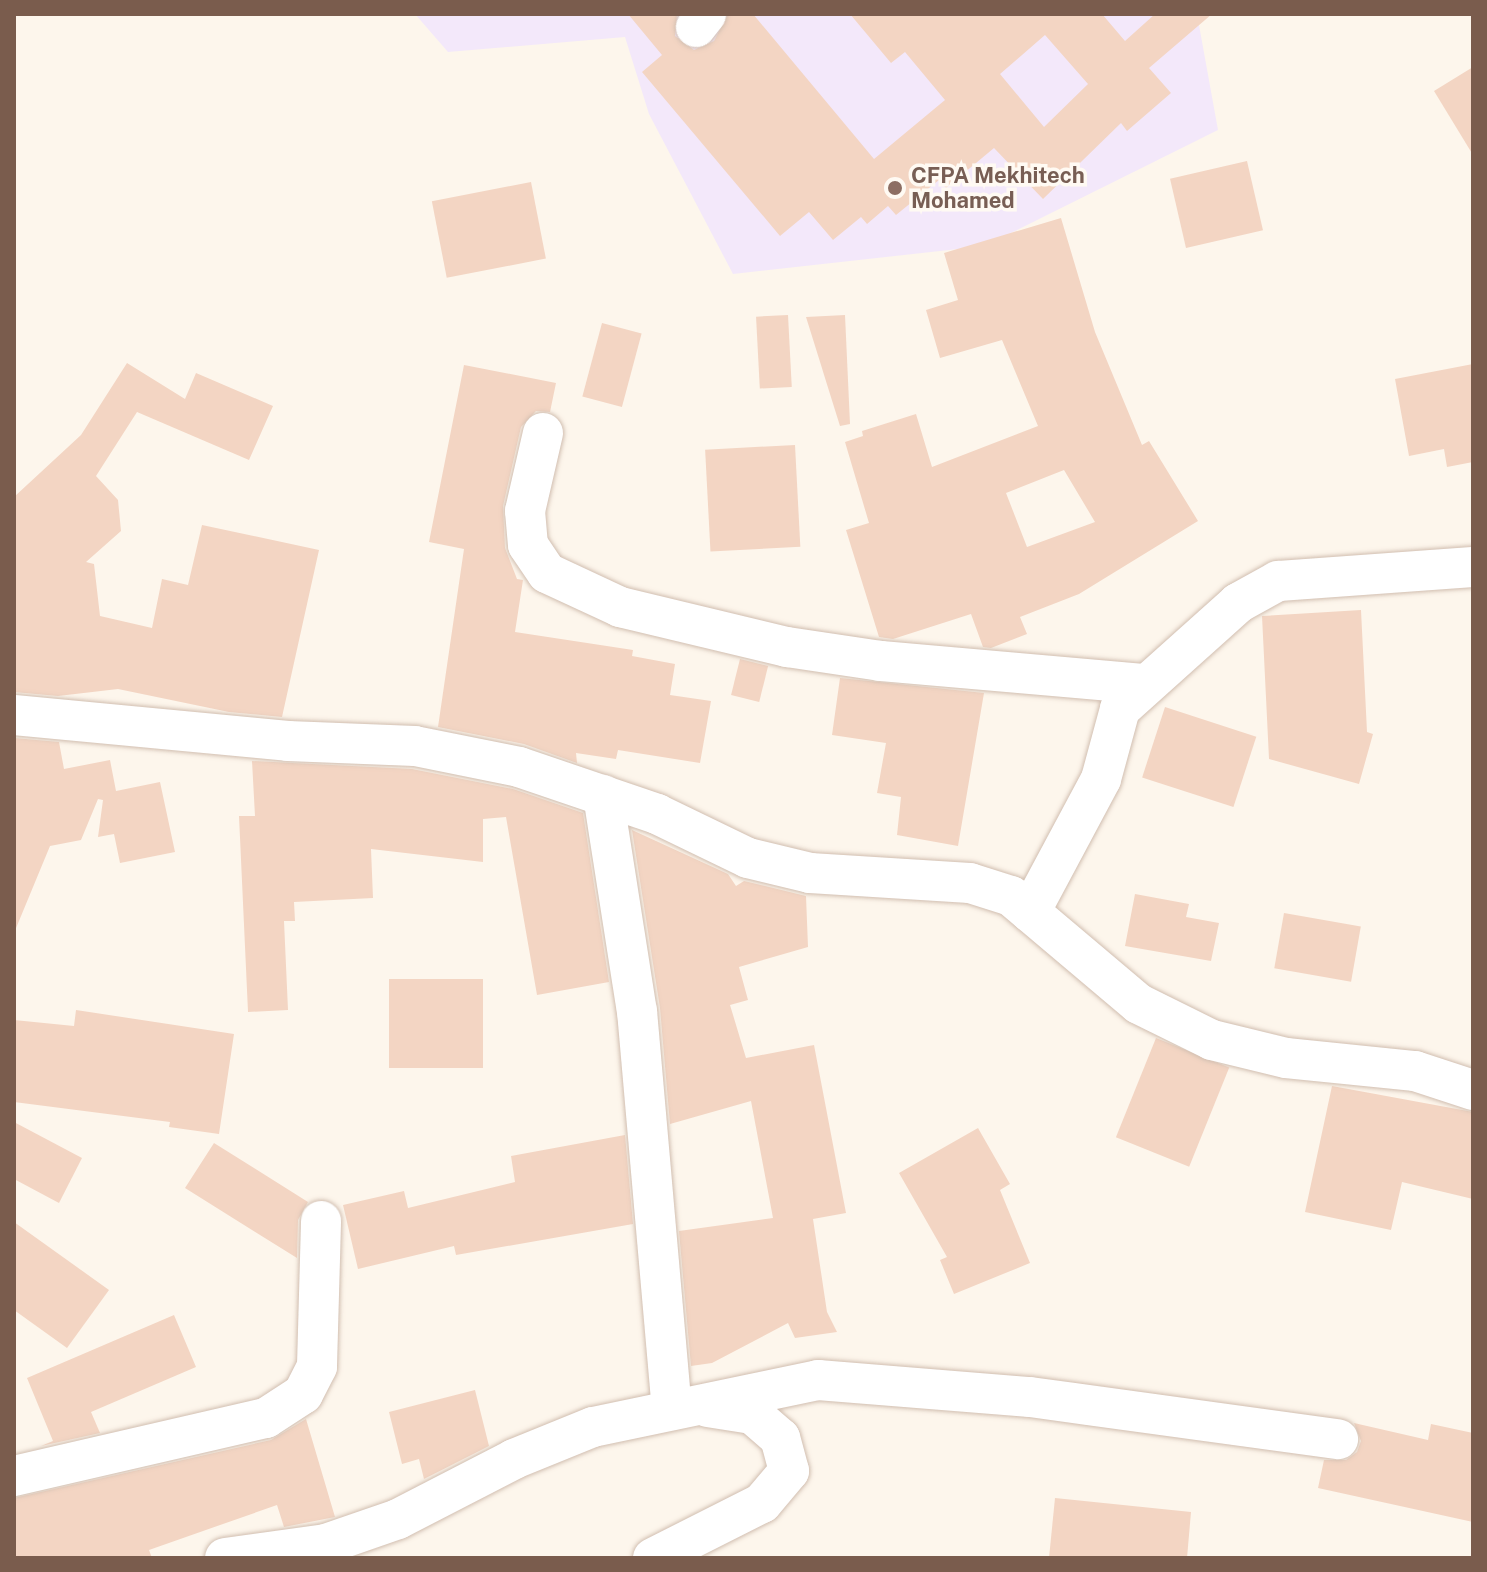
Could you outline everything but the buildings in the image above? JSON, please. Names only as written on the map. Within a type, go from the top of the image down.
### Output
[{"type":"street","points":[[543,433],[525,511],[528,545],[547,573],[620,607],[787,647],[881,661],[1143,684]]},
{"type":"street","points":[[1030,912],[1101,779],[1120,709],[1143,684],[1238,603],[1278,581],[1473,567]]},
{"type":"street","points":[[14,715],[288,741],[415,746],[519,767],[657,814],[748,858],[810,873],[970,883],[1011,896],[1139,1004],[1212,1040],[1286,1058],[1415,1071],[1473,1090]]},
{"type":"street","points":[[603,795],[637,1011],[682,1407]]},
{"type":"street","points":[[14,1476],[266,1418],[303,1394],[317,1366],[321,1221]]},
{"type":"street","points":[[225,1558],[326,1544],[398,1519],[514,1459],[593,1427],[818,1380],[1030,1397],[1338,1439]]},
{"type":"street","points":[[653,1558],[762,1503],[789,1471],[780,1438],[752,1414],[682,1407]]},
{"type":"shaded area","name":"CFPA Mekhitech Mohamed","points":[[415,14],[1197,14],[1218,130],[985,246],[733,274],[649,114],[625,37],[448,52]]},
{"type":"place","name":"CFPA Mekhitech Mohamed","points":[[895,188]]}]
